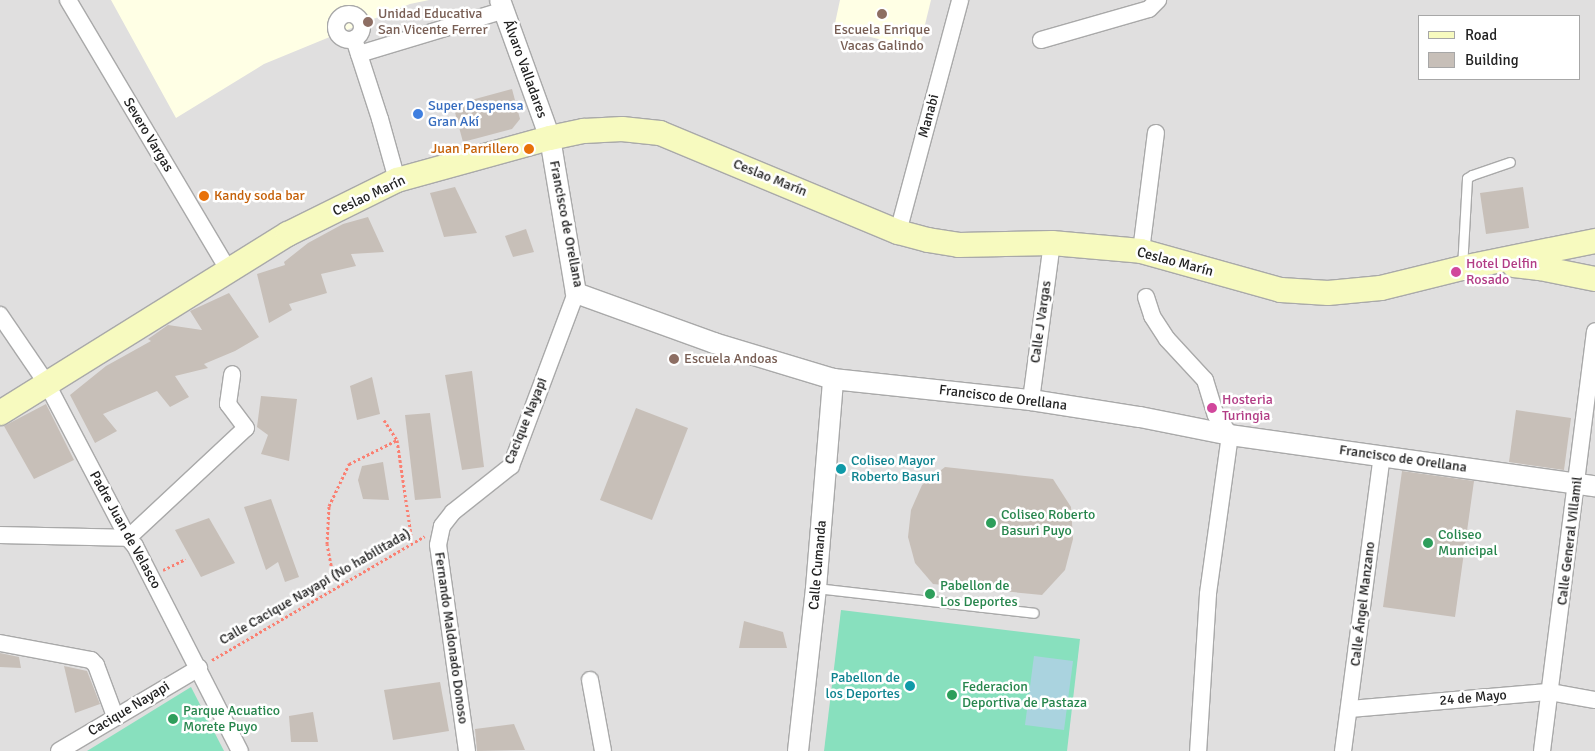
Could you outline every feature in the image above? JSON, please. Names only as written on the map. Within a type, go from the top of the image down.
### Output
[{"type":"main road","name":"Ceslao Marín","points":[[0,414],[288,234],[397,180],[550,138],[584,131],[622,129],[660,133],[898,232],[959,245],[1052,244],[1141,251],[1281,290],[1328,293],[1381,288],[1462,268],[1595,241]]},
{"type":"main road","points":[[1492,263],[1540,268],[1595,279]]},
{"type":"street","name":"Severo Vargas","points":[[68,0],[229,271]]},
{"type":"street","name":"Manabi","points":[[898,232],[960,0]]},
{"type":"street","points":[[1041,40],[1149,9],[1158,0]]},
{"type":"street","points":[[397,180],[380,119],[356,47],[502,5]]},
{"type":"street","name":"Álvaro Valladares","points":[[502,5],[550,138]]},
{"type":"street","points":[[1141,251],[1156,133]]},
{"type":"street","name":"Francisco de Orellana","points":[[550,138],[576,293],[714,343],[833,379],[1031,400],[1140,417],[1230,435],[1586,485]]},
{"type":"street","name":"Calle J Vargas","points":[[1031,400],[1052,244]]},
{"type":"street","name":"Cacique Nayapi","points":[[442,526],[454,512],[511,466],[576,293]]},
{"type":"street","points":[[1146,298],[1152,316],[1167,338],[1205,380],[1216,415],[1230,435],[1208,594],[1198,751]]},
{"type":"street","name":"Padre Juan de Velasco","points":[[0,315],[47,384],[128,538],[135,546],[151,576],[240,751]]},
{"type":"street","name":"Calle General Villamil","points":[[1542,751],[1550,692],[1586,485],[1595,332]]},
{"type":"street","points":[[0,535],[128,538],[246,428],[228,404],[232,374]]},
{"type":"street","name":"Calle Cumanda","points":[[798,751],[816,588],[833,379]]},
{"type":"street","name":"Calle Ángel Manzano","points":[[1343,751],[1382,456]]},
{"type":"street","name":"Fernando Maldonado Donoso","points":[[442,526],[438,546],[467,751]]},
{"type":"street","points":[[0,643],[91,660],[96,665],[115,716]]},
{"type":"street","name":"Cacique Nayapi","points":[[59,751],[115,716],[199,668]]},
{"type":"street","points":[[590,680],[603,751]]},
{"type":"street","name":"24 de Mayo","points":[[1350,709],[1550,692],[1595,700]]},
{"type":"lane","points":[[1462,268],[1467,178],[1472,174],[1510,162]]},
{"type":"lane","points":[[816,588],[1034,613]]},
{"type":"path","points":[[384,420],[397,440],[411,536]]},
{"type":"path","points":[[334,580],[327,544],[329,506],[349,464],[397,440]]},
{"type":"path","name":"Calle Cacique Nayapi (No habilitada)","points":[[199,668],[442,526]]},
{"type":"path","points":[[151,576],[186,559]]},
{"type":"shaded area","points":[[0,0],[1595,0],[1595,751],[0,751]]},
{"type":"shaded area","points":[[111,0],[429,0],[410,4],[264,64],[176,118]]},
{"type":"shaded area","name":"Escuela Enrique Vacas Galindo","points":[[840,0],[931,0],[919,49],[834,28]]},
{"type":"green space","name":"Federacion Deportiva de Pastaza","points":[[841,610],[1080,639],[1067,751],[824,751]]},
{"type":"green space","name":"Parque Acuatico Morete Puyo","points":[[191,687],[224,751],[87,751]]},
{"type":"water","points":[[1034,656],[1073,661],[1064,730],[1025,725]]},
{"type":"building","points":[[512,89],[520,119],[512,129],[463,142],[453,105]]},
{"type":"building","points":[[455,187],[477,233],[444,237],[430,193]]},
{"type":"building","points":[[1523,187],[1529,228],[1486,234],[1480,193]]},
{"type":"building","points":[[368,217],[384,252],[351,254],[356,266],[321,274],[327,293],[289,304],[292,310],[269,323],[257,274],[285,265],[284,262],[308,243],[343,224]]},
{"type":"building","points":[[526,229],[534,252],[513,257],[505,236]]},
{"type":"building","points":[[229,293],[259,337],[235,351],[204,364],[208,368],[175,376],[189,397],[170,407],[157,391],[103,414],[117,431],[95,443],[70,395],[106,366],[151,341],[148,339],[168,325],[202,330],[190,311]]},
{"type":"building","points":[[472,371],[484,467],[462,470],[445,375]]},
{"type":"building","points":[[372,377],[380,414],[357,420],[350,386]]},
{"type":"building","points":[[261,396],[297,399],[289,461],[261,454],[268,435],[257,427]]},
{"type":"building","points":[[46,404],[74,460],[34,479],[4,426]]},
{"type":"building","points":[[636,408],[688,428],[652,520],[600,500]]},
{"type":"building","points":[[1516,410],[1571,418],[1564,470],[1509,462]]},
{"type":"building","points":[[430,413],[441,498],[415,500],[405,415]]},
{"type":"building","points":[[383,462],[389,500],[363,499],[358,480],[362,466]]},
{"type":"building","name":"Coliseo Roberto Basuri Puyo","points":[[945,467],[1053,479],[1071,507],[1073,539],[1065,570],[1042,595],[933,584],[915,563],[908,537],[911,510],[922,485]]},
{"type":"building","name":"Coliseo Municipal","points":[[1402,471],[1474,481],[1455,617],[1383,607]]},
{"type":"building","points":[[271,499],[299,577],[285,582],[278,562],[266,570],[244,507]]},
{"type":"building","points":[[209,518],[235,563],[201,577],[175,530]]},
{"type":"building","points":[[744,621],[783,632],[787,648],[739,648]]},
{"type":"building","points":[[0,653],[19,657],[21,668],[0,667]]},
{"type":"building","points":[[64,666],[87,671],[100,704],[75,713]]},
{"type":"building","points":[[440,682],[449,731],[393,740],[384,690]]},
{"type":"building","points":[[313,712],[318,742],[291,742],[289,716]]},
{"type":"building","points":[[514,724],[525,750],[477,751],[475,729]]},
{"type":"place","name":"Escuela Enrique Vacas Galindo","points":[[882,14]]},
{"type":"place","name":"Unidad Educativa San Vicente Ferrer","points":[[368,22]]},
{"type":"place","name":"Super Despensa Gran Akí","points":[[418,114]]},
{"type":"place","name":"Juan Parrillero","points":[[529,149]]},
{"type":"place","name":"Kandy soda bar","points":[[204,196]]},
{"type":"place","name":"Hotel Delfin Rosado","points":[[1456,272]]},
{"type":"place","name":"Escuela Andoas","points":[[674,359]]},
{"type":"place","name":"Hosteria Turingia","points":[[1212,408]]},
{"type":"place","name":"Coliseo Mayor Roberto Basuri","points":[[841,469]]},
{"type":"place","name":"Coliseo Roberto Basuri Puyo","points":[[991,523]]},
{"type":"place","name":"Coliseo Municipal","points":[[1428,543]]},
{"type":"place","name":"Pabellon de Los Deportes","points":[[930,594]]},
{"type":"place","name":"Pabellon de los Deportes","points":[[910,686]]},
{"type":"place","name":"Federacion Deportiva de Pastaza","points":[[952,695]]},
{"type":"place","name":"Parque Acuatico Morete Puyo","points":[[173,719]]}]
